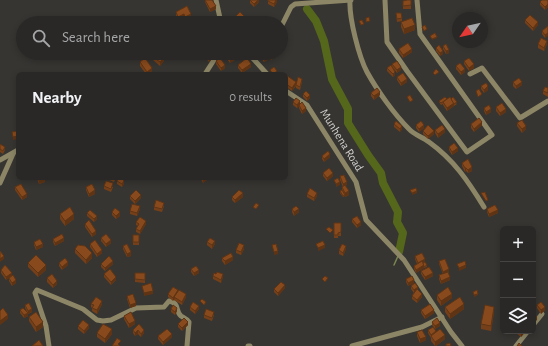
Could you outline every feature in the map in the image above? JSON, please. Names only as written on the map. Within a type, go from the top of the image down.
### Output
[{"type":"street","points":[[216,0],[220,16]]},
{"type":"street","points":[[286,16],[291,7],[295,4],[350,0],[350,9],[355,35],[367,71],[396,114],[410,130],[429,141],[449,159],[466,177],[484,207]]},
{"type":"street","points":[[385,0],[387,42],[467,152],[492,135],[420,34],[417,0]]},
{"type":"street","points":[[206,72],[214,60]]},
{"type":"street","points":[[256,60],[265,72]]},
{"type":"street","points":[[470,74],[482,68],[520,118],[548,101]]},
{"type":"street","name":"Munhena Road","points":[[288,92],[307,105],[356,182],[366,220],[404,260],[462,346]]},
{"type":"street","points":[[0,160],[16,152]]},
{"type":"street","points":[[0,183],[13,154]]},
{"type":"street","points":[[49,346],[46,326],[35,293],[37,290],[83,309],[97,320],[104,321],[111,320],[136,308],[164,307],[169,301],[172,301],[178,307],[180,315],[189,322],[187,346]]},
{"type":"street","points":[[536,321],[542,314]]},
{"type":"street","points":[[352,346],[422,327],[442,317]]},
{"type":"street","points":[[516,346],[526,334]]},
{"type":"building","points":[[205,0],[212,0],[216,6],[210,9]]},
{"type":"building","points":[[250,0],[258,0],[254,4]]},
{"type":"building","points":[[268,0],[276,0],[274,4]]},
{"type":"building","points":[[411,0],[411,5],[403,6],[403,1]]},
{"type":"building","points":[[542,0],[548,0],[548,4],[545,7],[540,2]]},
{"type":"building","points":[[187,6],[191,14],[187,16],[185,16],[184,14],[178,16],[176,12]]},
{"type":"building","points":[[240,12],[244,16],[236,16]]},
{"type":"building","points":[[396,13],[401,13],[402,18],[397,19]]},
{"type":"building","points":[[530,15],[538,22],[533,28],[525,20]]},
{"type":"building","points":[[369,17],[370,21],[366,22],[366,18]]},
{"type":"building","points":[[412,18],[415,25],[404,29],[401,22]]},
{"type":"building","points":[[362,20],[364,24],[361,25],[359,21]]},
{"type":"building","points":[[425,25],[427,29],[424,31],[422,27]]},
{"type":"building","points":[[548,26],[548,33],[545,35],[542,31]]},
{"type":"building","points":[[435,33],[437,37],[432,39],[430,36]]},
{"type":"building","points":[[541,38],[547,41],[544,48],[538,44]]},
{"type":"building","points":[[408,43],[412,49],[403,55],[399,49]]},
{"type":"building","points":[[446,44],[449,50],[446,51],[443,46]]},
{"type":"building","points":[[439,45],[443,51],[440,53],[436,48]]},
{"type":"building","points":[[469,58],[474,64],[469,68],[464,61]]},
{"type":"building","points":[[146,60],[152,68],[147,72],[140,62]]},
{"type":"building","points":[[221,60],[225,65],[221,68],[216,61]]},
{"type":"building","points":[[244,60],[248,60],[251,64],[242,70],[238,65]]},
{"type":"building","points":[[397,61],[401,67],[397,70],[392,64]]},
{"type":"building","points":[[460,63],[465,69],[461,72],[456,66]]},
{"type":"building","points":[[391,65],[395,72],[393,74],[387,68]]},
{"type":"building","points":[[274,67],[277,71],[272,72],[270,70]]},
{"type":"building","points":[[436,69],[439,72],[435,75],[433,73]]},
{"type":"building","points":[[403,73],[407,79],[401,83],[397,77]]},
{"type":"building","points":[[288,76],[296,82],[292,88],[288,85]]},
{"type":"building","points":[[298,77],[302,79],[300,87],[296,85]]},
{"type":"building","points":[[519,78],[522,82],[516,86],[513,82]]},
{"type":"building","points":[[486,83],[488,86],[484,90],[481,86]]},
{"type":"building","points":[[545,87],[548,88],[548,93],[543,91]]},
{"type":"building","points":[[377,88],[380,92],[374,96],[371,93]]},
{"type":"building","points":[[479,89],[482,94],[478,97],[476,91]]},
{"type":"building","points":[[306,91],[310,95],[307,98],[303,94]]},
{"type":"building","points":[[410,95],[413,100],[410,102],[407,97]]},
{"type":"building","points":[[445,97],[447,99],[441,103],[439,101]]},
{"type":"building","points":[[450,97],[454,103],[447,108],[443,102]]},
{"type":"building","points":[[453,97],[457,102],[454,104],[451,99]]},
{"type":"building","points":[[296,98],[300,101],[297,105],[293,102]]},
{"type":"building","points":[[302,102],[306,108],[302,111],[299,105]]},
{"type":"building","points":[[502,103],[506,109],[500,113],[496,107]]},
{"type":"building","points":[[489,105],[491,109],[486,112],[484,108]]},
{"type":"building","points":[[479,118],[482,122],[474,129],[471,124]]},
{"type":"building","points":[[522,120],[526,126],[522,129],[517,123]]},
{"type":"building","points":[[396,121],[402,126],[400,129],[394,124]]},
{"type":"building","points":[[421,121],[424,125],[419,129],[416,125]]},
{"type":"building","points":[[428,125],[434,131],[428,136],[423,131]]},
{"type":"building","points":[[442,125],[445,129],[438,134],[435,130]]},
{"type":"building","points":[[16,131],[16,136],[13,137],[12,132]]},
{"type":"building","points":[[454,143],[458,148],[452,152],[449,147]]},
{"type":"building","points":[[0,144],[5,147],[3,151],[0,149]]},
{"type":"building","points":[[328,151],[330,154],[324,159],[322,156]]},
{"type":"building","points":[[468,159],[472,167],[468,170],[462,163]]},
{"type":"building","points":[[329,168],[333,173],[327,178],[323,173]]},
{"type":"building","points":[[344,175],[347,182],[343,184],[340,176]]},
{"type":"building","points":[[338,178],[340,182],[336,184],[334,180]]},
{"type":"building","points":[[123,180],[124,181],[122,184],[117,181]]},
{"type":"building","points":[[106,181],[113,183],[111,189],[104,186]]},
{"type":"building","points":[[21,184],[27,194],[22,197],[15,187]]},
{"type":"building","points":[[92,184],[95,190],[89,194],[86,187]]},
{"type":"building","points":[[345,185],[349,191],[345,193],[342,187]]},
{"type":"building","points":[[310,188],[317,193],[314,198],[307,194]]},
{"type":"building","points":[[416,188],[417,191],[412,193],[410,190]]},
{"type":"building","points":[[136,190],[141,195],[135,201],[130,196]]},
{"type":"building","points":[[239,190],[243,193],[235,200],[232,197]]},
{"type":"building","points":[[342,190],[345,195],[343,196],[340,191]]},
{"type":"building","points":[[485,192],[488,200],[486,201],[481,193]]},
{"type":"building","points":[[156,200],[164,203],[162,209],[154,207]]},
{"type":"building","points":[[256,203],[259,205],[256,209],[253,207]]},
{"type":"building","points":[[132,204],[140,206],[137,213],[130,211]]},
{"type":"building","points":[[495,205],[498,210],[489,214],[487,209]]},
{"type":"building","points":[[296,206],[299,209],[294,212],[292,209]]},
{"type":"building","points":[[70,207],[74,214],[65,221],[60,214]]},
{"type":"building","points":[[115,208],[120,212],[116,216],[112,212]]},
{"type":"building","points":[[90,210],[97,216],[94,219],[87,213]]},
{"type":"building","points":[[357,216],[361,222],[357,225],[352,219]]},
{"type":"building","points":[[140,217],[146,221],[140,231],[136,229],[139,224],[136,222]]},
{"type":"building","points":[[89,220],[96,231],[92,234],[85,224]]},
{"type":"building","points":[[334,223],[341,223],[341,232],[338,233],[338,235],[334,235]]},
{"type":"building","points":[[329,227],[333,230],[330,233],[326,229]]},
{"type":"building","points":[[62,234],[64,238],[55,243],[53,239]]},
{"type":"building","points":[[106,234],[111,240],[106,244],[101,238]]},
{"type":"building","points":[[133,235],[139,235],[139,242],[133,242]]},
{"type":"building","points":[[210,238],[215,241],[212,245],[207,242]]},
{"type":"building","points":[[40,239],[43,244],[36,247],[34,242]]},
{"type":"building","points":[[95,240],[102,250],[97,254],[90,244]]},
{"type":"building","points":[[323,241],[325,245],[318,248],[316,244]]},
{"type":"building","points":[[239,243],[244,245],[241,252],[236,250]]},
{"type":"building","points":[[127,244],[131,252],[127,254],[123,246]]},
{"type":"building","points":[[276,244],[278,251],[274,252],[272,245]]},
{"type":"building","points":[[342,244],[346,246],[343,253],[339,250]]},
{"type":"building","points":[[78,245],[85,246],[92,253],[86,260],[75,249]]},
{"type":"building","points":[[0,251],[4,256],[0,259]]},
{"type":"building","points":[[231,253],[233,257],[225,261],[222,258]]},
{"type":"building","points":[[422,253],[425,259],[418,263],[415,256]]},
{"type":"building","points":[[36,255],[46,265],[38,273],[28,263]]},
{"type":"building","points":[[109,256],[113,261],[105,268],[101,264]]},
{"type":"building","points":[[65,258],[68,262],[62,267],[59,263]]},
{"type":"building","points":[[445,259],[449,269],[443,272],[439,261]]},
{"type":"building","points":[[422,261],[424,265],[416,270],[414,266]]},
{"type":"building","points":[[465,261],[466,265],[459,268],[457,264]]},
{"type":"building","points":[[425,262],[427,265],[424,267],[423,263]]},
{"type":"building","points":[[5,265],[12,273],[6,277],[1,270]]},
{"type":"building","points":[[196,266],[199,270],[194,273],[191,269]]},
{"type":"building","points":[[429,267],[433,273],[425,277],[421,271]]},
{"type":"building","points":[[110,269],[116,277],[111,282],[104,274]]},
{"type":"building","points":[[217,272],[223,274],[221,280],[213,276],[214,273],[216,274]]},
{"type":"building","points":[[448,272],[450,277],[441,281],[439,275]]},
{"type":"building","points":[[135,273],[145,273],[145,280],[135,279]]},
{"type":"building","points":[[52,274],[57,281],[53,285],[47,278]]},
{"type":"building","points":[[13,275],[16,280],[12,283],[9,278]]},
{"type":"building","points":[[325,276],[328,278],[325,282],[322,279]]},
{"type":"building","points":[[412,276],[414,280],[408,283],[406,279]]},
{"type":"building","points":[[281,282],[285,285],[278,293],[274,289]]},
{"type":"building","points":[[151,283],[153,291],[144,293],[142,286]]},
{"type":"building","points":[[415,283],[418,287],[414,290],[411,286]]},
{"type":"building","points":[[173,287],[178,290],[173,298],[168,294]]},
{"type":"building","points":[[448,287],[452,294],[441,301],[437,295]]},
{"type":"building","points":[[417,289],[422,294],[417,300],[412,296]]},
{"type":"building","points":[[179,290],[186,294],[182,302],[174,297]]},
{"type":"building","points":[[477,290],[478,294],[474,295],[473,292]]},
{"type":"building","points":[[133,294],[136,303],[130,305],[127,296]]},
{"type":"building","points":[[96,297],[102,301],[97,310],[92,308],[94,305],[91,304]]},
{"type":"building","points":[[460,297],[464,304],[450,314],[445,307]]},
{"type":"building","points":[[202,299],[206,302],[204,305],[200,301]]},
{"type":"building","points":[[193,302],[199,306],[195,311],[190,307]]},
{"type":"building","points":[[541,302],[545,307],[541,310],[537,305]]},
{"type":"building","points":[[29,303],[32,309],[28,311],[25,305]]},
{"type":"building","points":[[430,304],[434,310],[425,316],[421,310]]},
{"type":"building","points":[[173,305],[177,308],[175,312],[171,309]]},
{"type":"building","points":[[485,305],[494,307],[491,326],[481,324]]},
{"type":"building","points":[[3,308],[8,315],[0,321],[0,311]]},
{"type":"building","points":[[23,308],[28,313],[24,315],[20,310]]},
{"type":"building","points":[[206,309],[214,312],[212,318],[204,315]]},
{"type":"building","points":[[36,312],[43,322],[36,327],[29,317]]},
{"type":"building","points":[[131,312],[135,321],[129,324],[124,316]]},
{"type":"building","points":[[184,318],[188,322],[182,328],[178,324]]},
{"type":"building","points":[[437,318],[440,323],[435,326],[432,322]]},
{"type":"building","points":[[83,320],[89,325],[84,331],[78,326]]},
{"type":"building","points":[[103,324],[112,329],[105,339],[97,333]]},
{"type":"building","points":[[139,324],[144,330],[141,334],[138,330],[135,333],[133,330]]},
{"type":"building","points":[[433,327],[436,331],[431,335],[428,330]]},
{"type":"building","points":[[167,329],[172,334],[163,342],[158,336]]},
{"type":"building","points":[[440,329],[445,335],[435,342],[431,336]]},
{"type":"building","points":[[422,330],[426,337],[420,339],[417,332]]},
{"type":"building","points":[[117,338],[121,341],[118,344],[120,346],[112,346]]},
{"type":"building","points":[[39,340],[43,346],[32,346]]},
{"type":"building","points":[[450,343],[451,346],[446,346],[446,344]]},
{"type":"waterway","points":[[307,9],[316,21],[324,41],[332,79],[348,109],[348,123],[381,173],[383,183],[398,212],[397,222],[403,233],[399,252]]},
{"type":"waterway","points":[[394,265],[398,256]]}]
